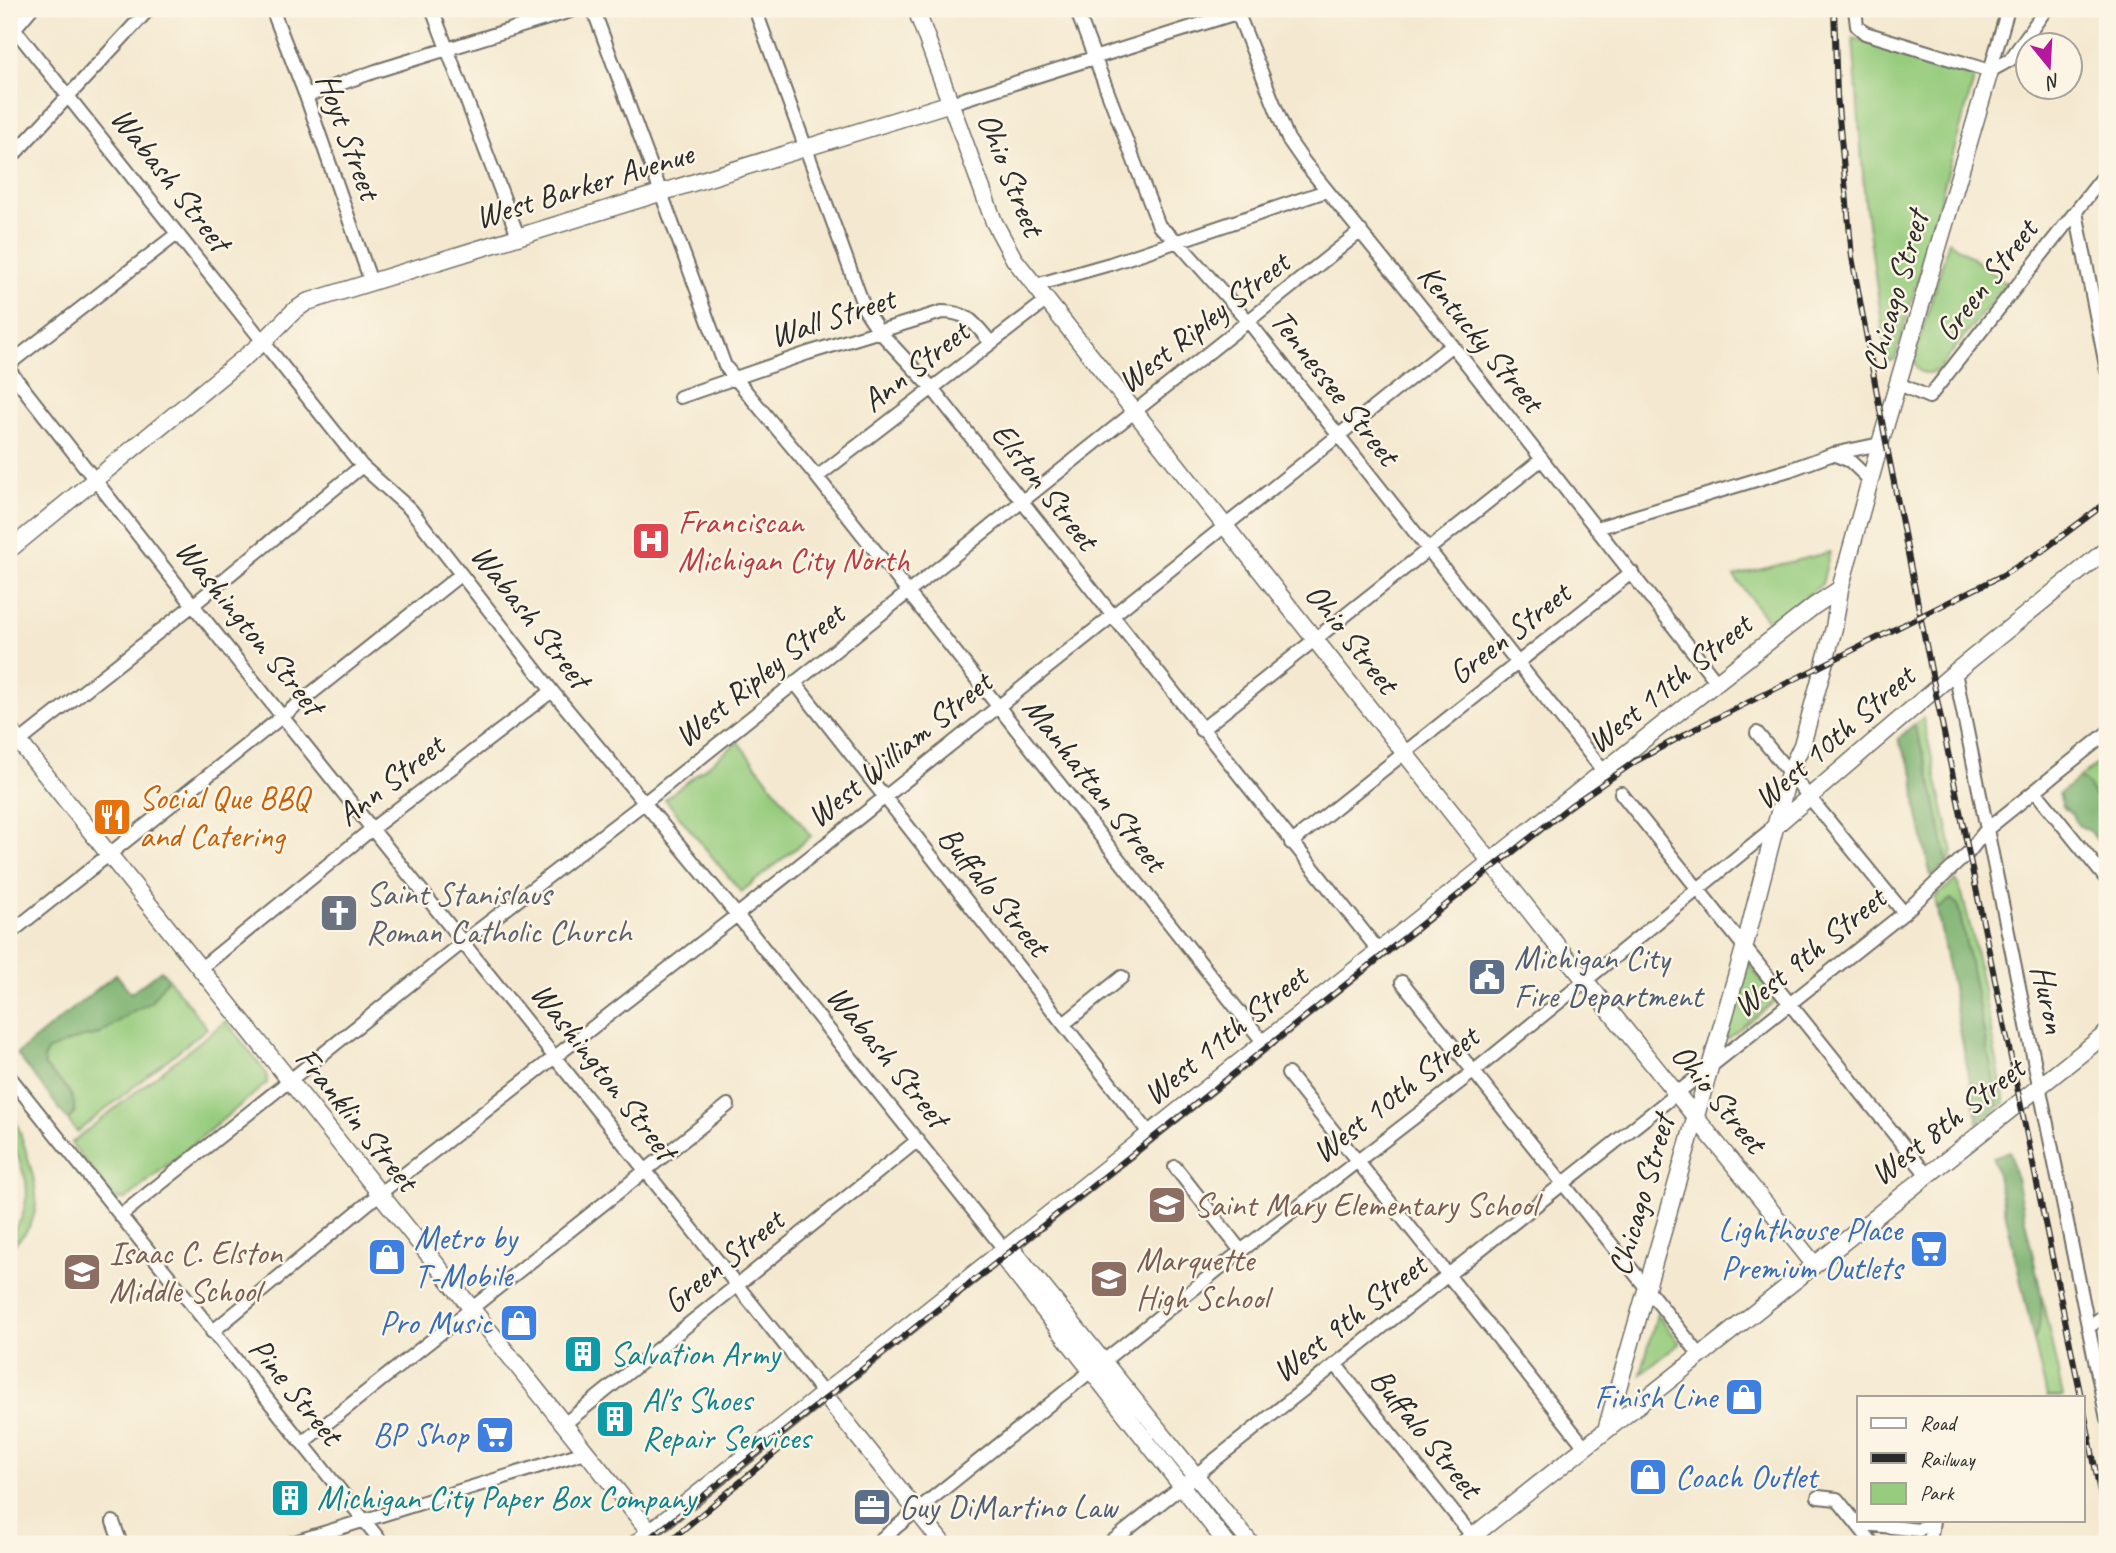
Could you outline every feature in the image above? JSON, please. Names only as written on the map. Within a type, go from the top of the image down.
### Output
[{"type":"street","points":[[11,29],[31,9]]},
{"type":"street","points":[[9,160],[149,9]]},
{"type":"street","name":"Hoyt Street","points":[[272,9],[306,96],[371,282]]},
{"type":"street","points":[[432,9],[518,236]]},
{"type":"street","points":[[306,96],[578,9]]},
{"type":"street","name":"Manhattan Street","points":[[593,9],[726,366],[817,477],[1264,1043]]},
{"type":"street","name":"Elston Street","points":[[754,9],[865,310],[879,331],[932,388],[1378,951]]},
{"type":"street","name":"Ohio Street","points":[[916,9],[994,222],[1014,260],[1585,981],[1814,1264]]},
{"type":"street","name":"Tennessee Street","points":[[1076,9],[1158,226],[1177,241],[1249,323],[1604,772]]},
{"type":"street","points":[[1855,9],[1857,26],[1865,33],[1990,71],[2010,60],[2046,9]]},
{"type":"street","name":"Chicago Street","points":[[1606,1430],[1745,945],[1773,828],[1805,733],[1834,628],[1840,589],[1880,444],[2008,9]]},
{"type":"street","name":"West Barker Avenue","points":[[9,550],[262,343],[294,311],[307,302],[660,191],[805,149],[1241,10]]},
{"type":"street","name":"Kentucky Street","points":[[1241,10],[1288,139],[1326,191],[1452,345],[1717,682]]},
{"type":"street","name":"Wabash Street","points":[[11,29],[68,96],[362,466],[411,510],[552,691],[918,1140],[1004,1249],[1003,1258],[1196,1475],[1251,1544]]},
{"type":"street","name":"Green Street","points":[[1899,384],[1929,397],[2107,172]]},
{"type":"street","points":[[1035,285],[1326,191]]},
{"type":"street","points":[[2076,212],[2107,372]]},
{"type":"street","name":"West Ripley Street","points":[[120,1216],[463,942],[644,803],[1249,323],[1361,231]]},
{"type":"street","points":[[9,364],[177,234]]},
{"type":"street","name":"Ann Street","points":[[817,477],[1047,300]]},
{"type":"street","name":"Wall Street","points":[[680,397],[942,312],[955,312],[969,317],[991,343]]},
{"type":"street","name":"West William Street","points":[[212,1332],[379,1194],[737,915],[1452,345]]},
{"type":"street","name":"Washington Street","points":[[9,370],[192,604],[943,1544]]},
{"type":"street","points":[[1597,528],[1833,454],[1880,444]]},
{"type":"street","points":[[1833,454],[1850,461],[1871,481]]},
{"type":"street","points":[[1202,730],[1542,459]]},
{"type":"street","points":[[14,736],[192,604],[362,466]]},
{"type":"street","name":"West 10th Street","points":[[875,1544],[1241,1251],[1473,1072],[1700,889],[1955,672],[2107,549]]},
{"type":"street","name":"Green Street","points":[[1291,843],[1632,572]]},
{"type":"street","points":[[9,934],[460,575]]},
{"type":"street","name":"West 11th Street","points":[[635,1544],[655,1538],[824,1394],[1004,1249],[1717,682],[1814,606],[1840,589]]},
{"type":"street","name":"Huron","points":[[1955,672],[2107,1419]]},
{"type":"street","name":"Buffalo Street","points":[[795,683],[980,921],[1065,1023],[1150,1133]]},
{"type":"street","name":"Ann Street","points":[[200,969],[373,828],[552,691]]},
{"type":"street","points":[[1757,733],[1904,913]]},
{"type":"street","name":"West 9th Street","points":[[1109,1544],[1904,913],[1968,853],[1986,830],[2107,733]]},
{"type":"street","name":"Franklin Street","points":[[14,736],[655,1538]]},
{"type":"street","points":[[2035,791],[2107,880]]},
{"type":"street","points":[[1621,793],[1927,1175]]},
{"type":"street","points":[[1065,1023],[1122,977]]},
{"type":"street","points":[[1402,982],[1700,1355]]},
{"type":"street","name":"West 8th Street","points":[[1468,1540],[2107,1033]]},
{"type":"street","points":[[1288,1073],[1585,1447]]},
{"type":"street","name":"Pine Street","points":[[9,1076],[383,1544]]},
{"type":"street","points":[[302,1443],[729,1105]]},
{"type":"street","name":"Green Street","points":[[563,1424],[918,1140]]},
{"type":"street","points":[[1175,1167],[1241,1251]]},
{"type":"street","points":[[2088,1328],[2107,1313]]},
{"type":"street","name":"Buffalo Street","points":[[1336,1364],[1468,1540]]},
{"type":"street","name":"Wabash Street","points":[[1098,1367],[1181,1487],[1227,1544]]},
{"type":"street","points":[[288,1544],[585,1452]]},
{"type":"street","points":[[1818,1497],[1837,1499],[1873,1544]]},
{"type":"street","points":[[113,1522],[121,1544]]},
{"type":"street","points":[[1856,1523],[1919,1530],[1930,1522]]},
{"type":"street","points":[[1930,1544],[1933,1522]]},
{"type":"green space","points":[[1853,38],[1975,76],[1895,359],[1891,361],[1887,361],[1865,202]]},
{"type":"green space","points":[[1949,241],[2006,283],[1938,370],[1923,373],[1915,365],[1915,355]]},
{"type":"green space","points":[[1830,552],[1822,584],[1770,624],[1734,576]]},
{"type":"green space","points":[[1923,718],[1953,852],[1947,863],[1929,776],[1913,725]]},
{"type":"green space","points":[[1913,725],[1929,776],[1947,863],[1931,877],[1917,810],[1914,774],[1898,739]]},
{"type":"green space","points":[[738,742],[811,836],[741,892],[665,799]]},
{"type":"green space","points":[[2104,758],[2108,781],[2102,803],[2079,778]]},
{"type":"green space","points":[[2079,778],[2101,803],[2107,793],[2107,853],[2090,831],[2078,825],[2073,815],[2063,807],[2059,794]]},
{"type":"green space","points":[[1956,880],[1973,938],[2005,1103],[1999,1107],[1958,905],[1951,899],[1937,910],[1935,897]]},
{"type":"green space","points":[[1951,899],[1958,905],[1999,1107],[1978,1124],[1937,910]]},
{"type":"green space","points":[[1749,965],[1777,1000],[1728,1039],[1725,1036],[1744,967]]},
{"type":"green space","points":[[161,970],[168,978],[150,1003],[133,1011],[100,1034],[79,1038],[47,1051],[44,1058],[45,1067],[73,1099],[73,1113],[68,1120],[17,1054],[116,974],[131,993]]},
{"type":"green space","points":[[168,978],[207,1028],[77,1132],[68,1120],[75,1113],[69,1091],[45,1067],[47,1050],[79,1038],[100,1034],[133,1011],[150,1003]]},
{"type":"green space","points":[[226,1021],[267,1074],[267,1083],[126,1199],[115,1199],[71,1143]]},
{"type":"green space","points":[[9,1106],[33,1176],[36,1202],[30,1226],[9,1248],[9,1236],[22,1218],[27,1195],[26,1181],[9,1129]]},
{"type":"green space","points":[[2010,1151],[2041,1293],[2041,1320],[2034,1341],[1993,1157]]},
{"type":"green space","points":[[2041,1293],[2063,1396],[2047,1396],[2034,1341],[2040,1320]]},
{"type":"green space","points":[[1657,1314],[1680,1343],[1641,1374]]},
{"type":"railway","points":[[1834,9],[1837,95],[1852,257],[1932,675],[2081,1396]]},
{"type":"railway","points":[[643,1544],[1570,806],[1636,761],[1697,728],[2005,574],[2042,551],[2107,502]]},
{"type":"railway","points":[[2084,1411],[2107,1528]]},
{"type":"railway","points":[[666,1544],[787,1443]]},
{"type":"place","name":"Franciscan Michigan City North","points":[[651,541]]},
{"type":"place","name":"Social Que BBQ and Catering","points":[[112,817]]},
{"type":"place","name":"Saint Stanislaus Roman Catholic Church","points":[[339,913]]},
{"type":"place","name":"Michigan City Fire Department","points":[[1487,977]]},
{"type":"place","name":"Saint Mary Elementary School","points":[[1167,1205]]},
{"type":"place","name":"Lighthouse Place Premium Outlets","points":[[1929,1249]]},
{"type":"place","name":"Metro by T-Mobile","points":[[387,1257]]},
{"type":"place","name":"Isaac C. Elston Middle School","points":[[82,1272]]},
{"type":"place","name":"Marquette High School","points":[[1109,1279]]},
{"type":"place","name":"Pro Music","points":[[519,1323]]},
{"type":"place","name":"Salvation Army","points":[[583,1354]]},
{"type":"place","name":"Finish Line","points":[[1744,1397]]},
{"type":"place","name":"Al's Shoes Repair Services","points":[[615,1419]]},
{"type":"place","name":"BP Shop","points":[[495,1435]]},
{"type":"place","name":"Coach Outlet","points":[[1648,1477]]},
{"type":"place","name":"Michigan City Paper Box Company","points":[[290,1498]]},
{"type":"place","name":"Guy DiMartino Law","points":[[872,1507]]}]
